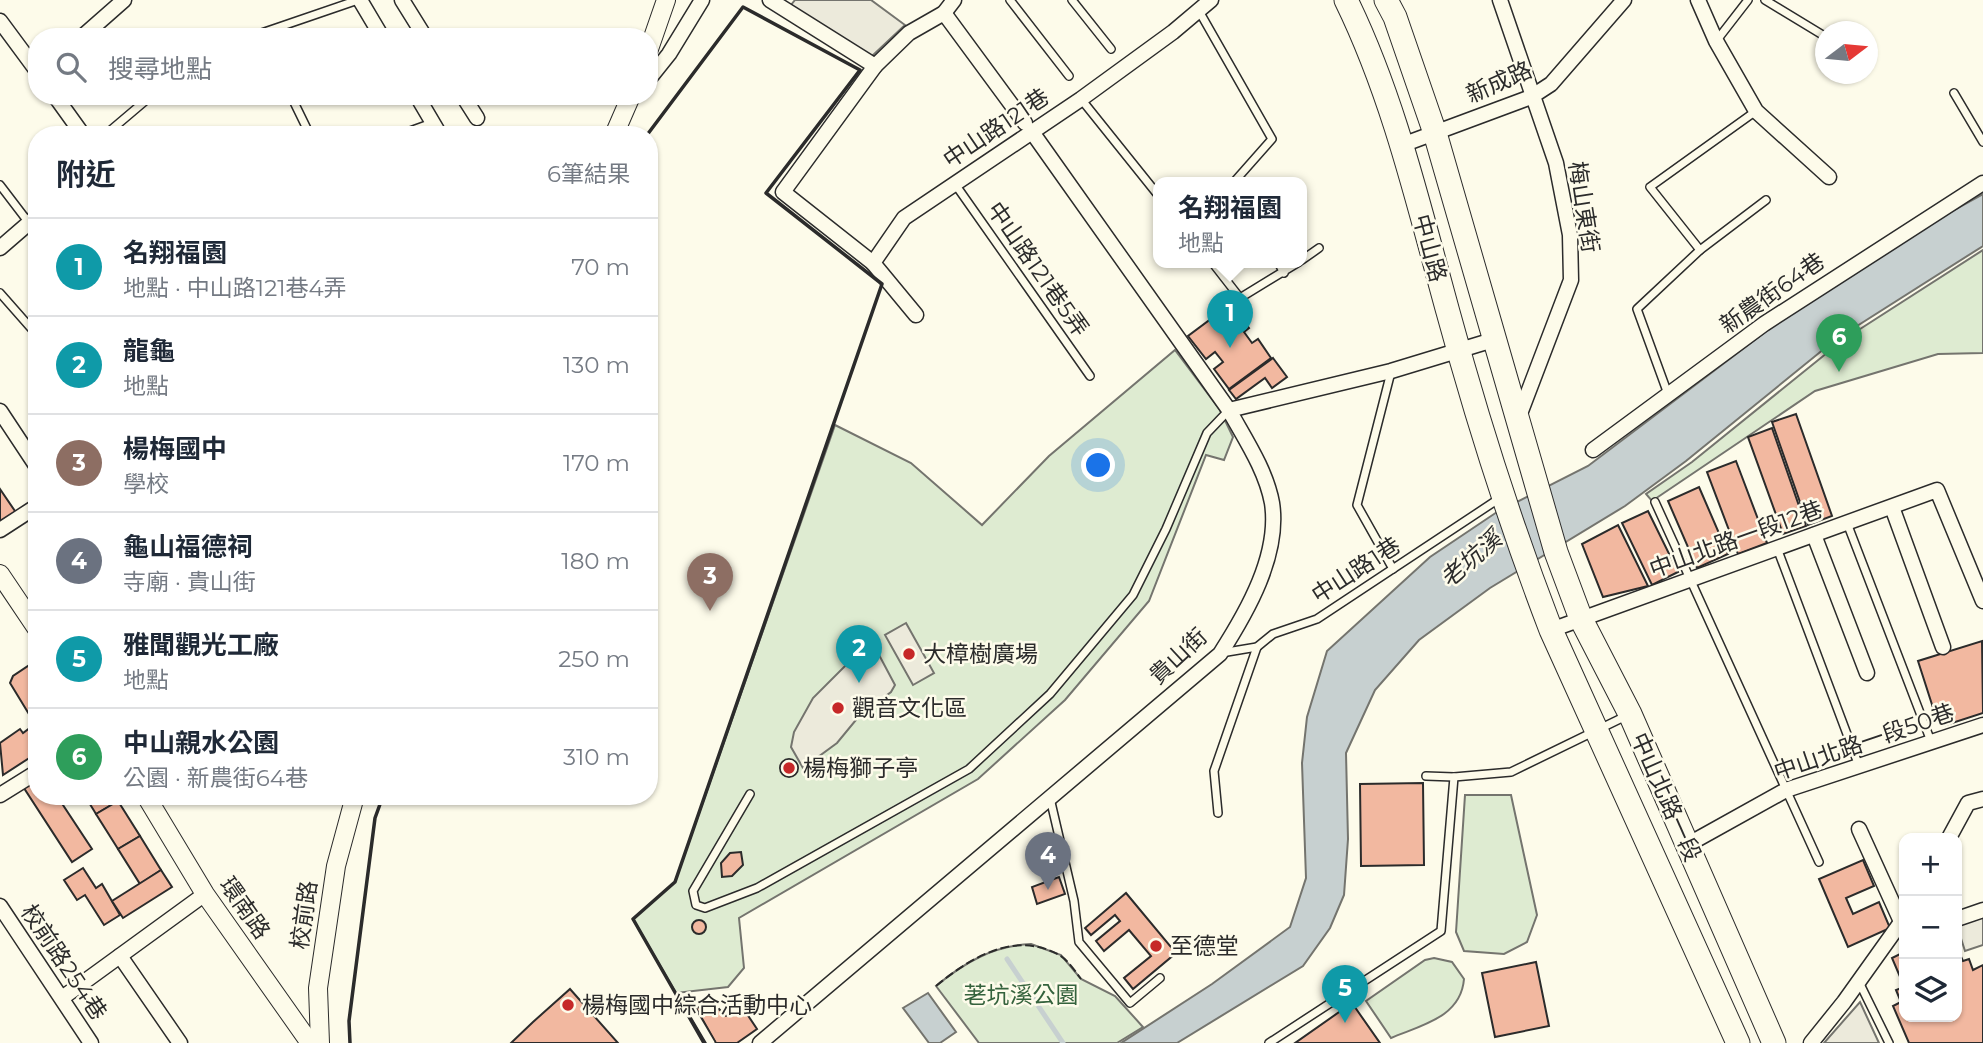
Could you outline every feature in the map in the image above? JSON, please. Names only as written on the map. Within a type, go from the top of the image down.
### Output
[{"type":"main road","name":"中山路","points":[[1346,0],[1378,77],[1402,145],[1458,351],[1527,569]]},
{"type":"main road","name":"中山路","points":[[1386,0],[1395,17],[1434,133],[1556,552]]},
{"type":"main road","name":"中山北路一段","points":[[1556,552],[1581,619],[1630,714],[1774,1043]]},
{"type":"main road","name":"中山北路一段","points":[[1527,569],[1550,630],[1738,1043]]},
{"type":"street","points":[[92,28],[124,0]]},
{"type":"street","points":[[359,0],[376,28]]},
{"type":"street","points":[[402,0],[419,28]]},
{"type":"street","points":[[656,28],[666,0]]},
{"type":"street","points":[[658,68],[702,0]]},
{"type":"street","points":[[770,0],[875,66]]},
{"type":"street","points":[[916,315],[873,263],[783,192],[875,66],[909,33],[944,13],[954,0]]},
{"type":"street","name":"中山路121巷","points":[[873,263],[904,218],[955,184],[1028,127],[1081,99],[1211,0]]},
{"type":"street","name":"梅山東街","points":[[1500,0],[1531,97],[1556,163],[1570,235],[1571,280],[1518,421]]},
{"type":"street","name":"新成路","points":[[1402,145],[1531,97],[1551,83],[1624,0]]},
{"type":"street","points":[[1698,0],[1716,41],[1756,111],[1829,177]]},
{"type":"street","name":"貴山街","points":[[760,1043],[1220,654],[1241,622],[1269,547],[1272,504],[1259,466],[1229,410],[944,13]]},
{"type":"street","points":[[0,21],[28,59]]},
{"type":"street","points":[[61,105],[77,126]]},
{"type":"street","points":[[422,105],[434,126]]},
{"type":"street","points":[[469,105],[477,118]]},
{"type":"street","points":[[618,126],[628,105]]},
{"type":"street","name":"新農街64巷","points":[[1593,450],[1764,324],[1983,183]]},
{"type":"street","points":[[0,248],[28,224]]},
{"type":"street","points":[[1229,410],[1391,371],[1493,341]]},
{"type":"street","points":[[0,411],[28,453]]},
{"type":"street","name":"中山北路一段12巷","points":[[1550,630],[1892,507],[1936,486],[1983,601]]},
{"type":"street","points":[[1892,507],[1942,647]]},
{"type":"street","points":[[0,530],[28,512]]},
{"type":"street","points":[[1814,535],[1867,673]]},
{"type":"street","points":[[0,575],[28,616]]},
{"type":"street","name":"中山北路一段50巷","points":[[1688,845],[1786,790],[1983,725]]},
{"type":"street","points":[[0,795],[28,778]]},
{"type":"street","points":[[1952,833],[1968,803],[1983,799]]},
{"type":"street","name":"環南路","points":[[151,805],[205,894],[310,1043]]},
{"type":"street","name":"校前路","points":[[320,1043],[318,988],[336,866],[353,805]]},
{"type":"street","points":[[1859,829],[1899,914]]},
{"type":"street","points":[[62,998],[205,894]]},
{"type":"street","name":"校前路254巷","points":[[0,906],[91,1043]]},
{"type":"street","points":[[1962,917],[1983,910]]},
{"type":"street","points":[[1811,1043],[1899,928]]},
{"type":"street","points":[[120,956],[180,1043]]},
{"type":"lane","points":[[280,28],[359,0]]},
{"type":"lane","points":[[1010,0],[1069,76]]},
{"type":"lane","points":[[1072,0],[1111,49]]},
{"type":"lane","points":[[1716,41],[1748,0]]},
{"type":"lane","points":[[1765,0],[1815,31]]},
{"type":"lane","points":[[1199,11],[1272,139],[1238,177]]},
{"type":"lane","points":[[1954,93],[1983,142]]},
{"type":"lane","points":[[1081,99],[1153,189]]},
{"type":"lane","points":[[116,126],[140,105]]},
{"type":"lane","points":[[295,105],[306,126]]},
{"type":"lane","points":[[1700,250],[1650,187],[1756,111]]},
{"type":"lane","name":"中山路121巷5弄","points":[[955,184],[1090,376]]},
{"type":"lane","points":[[0,185],[28,213]]},
{"type":"lane","points":[[1668,394],[1637,309],[1700,250],[1766,200]]},
{"type":"lane","points":[[1307,256],[1319,248]]},
{"type":"lane","points":[[1217,268],[1240,298],[1291,268]]},
{"type":"lane","points":[[1281,268],[1284,273]]},
{"type":"lane","points":[[0,293],[28,325]]},
{"type":"lane","points":[[1391,371],[1357,505],[1393,569]]},
{"type":"lane","points":[[750,794],[693,891],[696,905],[705,908],[713,906],[757,888],[969,769],[1050,694],[1133,595],[1166,529],[1207,433],[1229,410]]},
{"type":"lane","name":"中山路1巷","points":[[1220,654],[1257,647],[1273,634],[1317,620],[1505,497]]},
{"type":"lane","points":[[1655,502],[1819,862]]},
{"type":"lane","points":[[1847,523],[1932,744]]},
{"type":"lane","points":[[1777,548],[1859,766]]},
{"type":"lane","points":[[1218,813],[1214,771],[1257,647]]},
{"type":"lane","points":[[1426,776],[1454,777],[1511,772],[1630,714]]},
{"type":"lane","points":[[1269,1043],[1441,931],[1454,777]]},
{"type":"lane","points":[[1050,797],[1074,901],[1079,942],[1130,1003],[1160,978]]},
{"type":"lane","points":[[1858,982],[1889,1043]]},
{"type":"lane","points":[[691,1009],[711,1043]]},
{"type":"green space","points":[[1983,250],[1983,353],[1938,354],[1815,391],[1652,501],[1646,494],[1692,462],[1843,340]]},
{"type":"green space","points":[[1175,350],[1220,410],[1233,437],[1224,460],[1206,455],[1149,601],[1065,700],[978,779],[739,918],[744,968],[728,987],[676,993],[633,919],[675,882],[835,425],[911,463],[982,525],[1049,456]]},
{"type":"green space","points":[[1465,795],[1511,795],[1537,915],[1527,942],[1504,954],[1464,951],[1456,932]]},
{"type":"green space","name":"荖坑溪公園","points":[[1031,944],[1061,955],[1081,979],[1115,996],[1143,1027],[1117,1043],[979,1043],[936,986],[980,957],[1004,948]]},
{"type":"green space","points":[[1434,958],[1452,962],[1464,979],[1456,1002],[1438,1018],[1391,1038],[1366,1001],[1425,960]]},
{"type":"shaded area","points":[[795,0],[871,0],[905,25],[871,57],[791,5]]},
{"type":"shaded area","name":"大樟樹廣場","points":[[906,623],[934,673],[913,685],[885,635]]},
{"type":"shaded area","name":"觀音文化區","points":[[878,653],[895,685],[891,692],[860,715],[837,743],[803,768],[791,747],[794,732],[813,698],[849,662],[860,655]]},
{"type":"shaded area","points":[[1983,917],[1983,945],[1965,951],[1962,924]]},
{"type":"shaded area","points":[[1860,1002],[1879,1043],[1824,1043]]},
{"type":"water","name":"老坑溪","points":[[1983,194],[1983,246],[1835,340],[1686,461],[1625,506],[1490,588],[1419,640],[1375,690],[1346,753],[1348,839],[1344,895],[1330,928],[1303,966],[1177,1043],[1121,1043],[1212,984],[1290,927],[1306,878],[1302,763],[1307,717],[1327,651],[1430,557],[1497,512],[1588,466],[1776,324],[1913,233]]},
{"type":"water","points":[[928,993],[956,1032],[940,1043],[929,1043],[903,1008]]},
{"type":"building","points":[[1231,304],[1249,328],[1244,332],[1252,343],[1258,339],[1271,358],[1229,389],[1214,369],[1223,362],[1215,352],[1206,359],[1188,336]]},
{"type":"building","points":[[1273,358],[1287,377],[1272,388],[1265,378],[1236,399],[1229,390]]},
{"type":"building","points":[[1796,414],[1832,516],[1808,525],[1772,422]]},
{"type":"building","points":[[1772,428],[1806,526],[1783,534],[1748,437]]},
{"type":"building","points":[[1736,461],[1767,543],[1738,554],[1707,472]]},
{"type":"building","points":[[1699,487],[1728,554],[1697,568],[1668,501]]},
{"type":"building","points":[[0,489],[17,514],[0,525]]},
{"type":"building","points":[[1648,511],[1678,572],[1652,585],[1622,523]]},
{"type":"building","points":[[1618,525],[1648,586],[1603,597],[1582,544]]},
{"type":"building","points":[[1982,641],[1983,713],[1946,725],[1943,715],[1936,717],[1918,661]]},
{"type":"building","points":[[28,666],[28,713],[10,683],[13,676]]},
{"type":"building","points":[[20,729],[23,733],[28,729],[28,759],[3,775],[0,743]]},
{"type":"building","name":"楊梅獅子亭","points":[[789,759],[797,764],[798,768],[793,776],[789,777],[781,772],[780,768],[785,760]]},
{"type":"building","points":[[28,781],[28,794],[22,785]]},
{"type":"building","points":[[1423,783],[1424,865],[1361,866],[1360,784]]},
{"type":"building","points":[[35,805],[63,805],[92,849],[72,862]]},
{"type":"building","points":[[90,805],[111,805],[96,814]]},
{"type":"building","points":[[111,805],[121,805],[140,836],[118,849],[96,814]]},
{"type":"building","points":[[140,836],[161,870],[140,884],[118,849]]},
{"type":"building","points":[[741,852],[743,865],[732,876],[722,877],[721,863],[730,853]]},
{"type":"building","points":[[1863,860],[1874,886],[1846,898],[1853,914],[1879,902],[1890,928],[1848,947],[1819,879]]},
{"type":"building","points":[[83,868],[96,888],[102,884],[120,915],[104,925],[85,895],[77,900],[64,880]]},
{"type":"building","points":[[161,870],[172,887],[123,918],[112,901]]},
{"type":"building","points":[[1059,877],[1065,894],[1037,904],[1032,887]]},
{"type":"building","name":"至德堂","points":[[1126,893],[1176,953],[1133,989],[1124,978],[1151,956],[1129,930],[1104,951],[1096,941],[1120,921],[1115,915],[1091,935],[1085,928]]},
{"type":"building","points":[[696,920],[702,920],[706,927],[702,934],[696,934],[692,930],[692,924]]},
{"type":"building","points":[[1899,954],[1899,974],[1892,958]]},
{"type":"building","points":[[1962,959],[1963,961],[1969,959],[1973,970],[1983,965],[1983,1043],[1909,1043],[1900,1022],[1962,1022]]},
{"type":"building","points":[[1536,962],[1549,1026],[1495,1037],[1482,973]]},
{"type":"building","name":"楊梅國中綜合活動中心","points":[[570,989],[618,1043],[511,1043],[533,1022]]},
{"type":"building","points":[[1352,1003],[1380,1043],[1295,1043]]},
{"type":"building","points":[[1899,1003],[1899,1020],[1893,1006]]},
{"type":"building","points":[[709,1005],[714,1011],[719,1009],[726,1016],[745,1011],[757,1029],[737,1043],[716,1043],[696,1008]]},
{"type":"waterway","points":[[1007,959],[1063,1043]]},
{"type":"fence","points":[[936,986],[978,957],[1010,946],[1026,945],[1059,955],[1081,979]]},
{"type":"wall","points":[[654,126],[743,7],[860,70],[766,193],[882,284],[675,882],[633,919],[704,1043]]},
{"type":"wall","points":[[350,1043],[349,1021],[375,818],[380,805]]},
{"type":"place","name":"名翔福園","points":[[1230,348]]},
{"type":"place","name":"中山親水公園","points":[[1839,372]]},
{"type":"place","name":"楊梅國中","points":[[710,611]]},
{"type":"place","name":"大樟樹廣場","points":[[909,654]]},
{"type":"place","name":"龍龜","points":[[859,683]]},
{"type":"place","name":"觀音文化區","points":[[838,708]]},
{"type":"place","name":"楊梅獅子亭","points":[[789,768]]},
{"type":"place","name":"龜山福德祠","points":[[1048,890]]},
{"type":"place","name":"至德堂","points":[[1156,946]]},
{"type":"place","name":"楊梅國中綜合活動中心","points":[[568,1005]]},
{"type":"place","name":"雅聞觀光工廠","points":[[1345,1023]]}]
